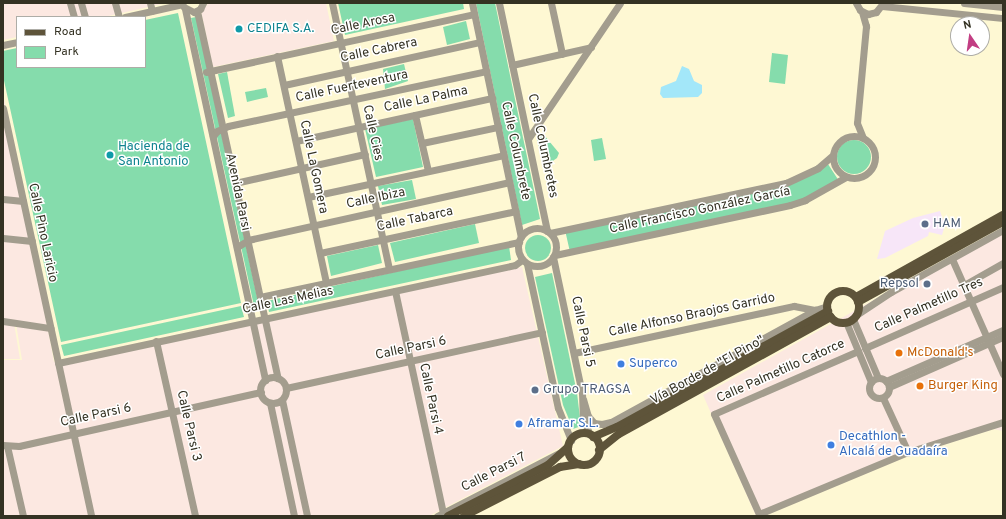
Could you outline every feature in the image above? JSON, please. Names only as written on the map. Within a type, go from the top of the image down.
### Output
[{"type":"main road","points":[[857,300],[849,292],[840,291],[831,296],[828,311],[838,322],[852,319],[857,300],[1003,215]]},
{"type":"main road","points":[[857,300],[1003,222]]},
{"type":"main road","name":"Vía Borde de \"El Pino\"","points":[[592,436],[617,427],[828,311]]},
{"type":"main road","name":"Vía Borde de \"El Pino\"","points":[[599,450],[619,434],[828,311]]},
{"type":"main road","points":[[443,515],[548,465],[580,434],[592,436],[599,450],[593,462],[560,467],[464,516]]},
{"type":"main road","points":[[568,446],[570,457],[578,464]]},
{"type":"street","points":[[70,3],[74,16]]},
{"type":"street","points":[[81,3],[85,16]]},
{"type":"street","points":[[115,3],[119,16]]},
{"type":"street","points":[[150,3],[152,11]]},
{"type":"street","points":[[130,16],[184,5],[197,11],[203,3]]},
{"type":"street","name":"Calle Cies","points":[[332,3],[389,269]]},
{"type":"street","name":"Calle Columbrete","points":[[472,3],[479,42],[516,211],[520,240]]},
{"type":"street","name":"Calle Columbretes","points":[[499,3],[548,232]]},
{"type":"street","points":[[551,3],[562,54]]},
{"type":"street","points":[[528,139],[620,3]]},
{"type":"street","points":[[855,3],[862,12],[866,26],[857,123],[863,138],[874,151],[874,165],[865,175],[859,178],[846,177],[836,169],[832,156],[839,142],[848,137],[857,123]]},
{"type":"street","points":[[964,3],[1003,7]]},
{"type":"street","name":"Avenida Parsi","points":[[184,5],[265,380]]},
{"type":"street","points":[[866,26],[874,13],[883,5],[1003,18]]},
{"type":"street","name":"Avenida Parsi","points":[[197,11],[278,378]]},
{"type":"street","points":[[862,12],[874,13]]},
{"type":"street","name":"Calle Arosa","points":[[199,73],[474,14]]},
{"type":"street","points":[[3,45],[16,42]]},
{"type":"street","name":"Calle Cabrera","points":[[284,85],[479,42]]},
{"type":"street","points":[[512,65],[591,47]]},
{"type":"street","name":"Calle La Gomera","points":[[277,56],[326,282]]},
{"type":"street","name":"Calle Fuerteventura","points":[[223,127],[486,71]]},
{"type":"street","name":"Calle La Palma","points":[[296,141],[492,98]]},
{"type":"street","name":"Calle Pino Laricio","points":[[3,108],[91,516]]},
{"type":"street","points":[[416,115],[428,171]]},
{"type":"street","points":[[422,143],[498,126]]},
{"type":"street","points":[[213,136],[223,127]]},
{"type":"street","points":[[848,137],[863,138]]},
{"type":"street","points":[[235,184],[365,154]]},
{"type":"street","points":[[308,197],[504,155]]},
{"type":"street","name":"Calle Francisco González García","points":[[548,232],[786,183],[818,168],[832,156]]},
{"type":"street","name":"Calle Francisco González García","points":[[554,256],[790,205],[805,200],[846,177]]},
{"type":"street","name":"Calle Ibiza","points":[[237,247],[248,240],[510,182]]},
{"type":"street","points":[[3,199],[23,201]]},
{"type":"street","name":"Calle Tabarca","points":[[320,253],[516,211]]},
{"type":"street","points":[[525,262],[544,265],[554,256],[556,243],[548,232],[530,230],[520,240],[558,408],[568,446]]},
{"type":"street","points":[[852,319],[891,292],[1003,230]]},
{"type":"street","points":[[3,238],[32,241]]},
{"type":"street","name":"Calle Las Melias","points":[[260,297],[520,240]]},
{"type":"street","name":"Calle Parsi 5","points":[[554,256],[583,399],[584,418],[592,436]]},
{"type":"street","points":[[949,260],[964,285],[1003,374]]},
{"type":"street","name":"Calle Las Melias","points":[[58,363],[525,262]]},
{"type":"street","points":[[964,285],[1003,263]]},
{"type":"street","name":"Calle Palmetillo Tres","points":[[865,348],[1003,287]]},
{"type":"street","name":"Calle Parsi 4","points":[[395,291],[443,515]]},
{"type":"street","name":"Calle Alfonso Braojos Garrido","points":[[574,353],[794,306],[815,310]]},
{"type":"street","points":[[583,399],[588,416],[594,423],[602,424],[611,422],[815,310],[828,311]]},
{"type":"street","points":[[852,319],[878,378],[888,384]]},
{"type":"street","points":[[852,319],[858,351],[871,382],[869,387],[871,395],[877,398],[884,398]]},
{"type":"street","points":[[3,321],[50,328]]},
{"type":"street","points":[[888,384],[988,340],[1003,330]]},
{"type":"street","name":"Calle Parsi 6","points":[[286,388],[542,332]]},
{"type":"street","points":[[988,340],[1003,337]]},
{"type":"street","name":"Calle Parsi 3","points":[[156,342],[196,516]]},
{"type":"street","name":"Calle Palmetillo Catorce","points":[[858,351],[714,414],[759,514],[908,452]]},
{"type":"street","points":[[294,516],[270,403],[261,392],[265,380],[278,378],[286,388],[282,400],[306,516]]},
{"type":"street","points":[[871,382],[878,378]]},
{"type":"street","points":[[884,398],[888,393],[888,384]]},
{"type":"street","name":"Calle Parsi 6","points":[[5,445],[18,446],[261,392]]},
{"type":"street","points":[[884,398],[908,452],[1001,423]]},
{"type":"street","points":[[270,403],[282,400]]},
{"type":"street","points":[[5,445],[22,516]]},
{"type":"shaded area","points":[[3,3],[166,3],[108,16],[16,16],[16,37],[3,40]]},
{"type":"shaded area","points":[[209,3],[326,3],[334,41],[213,67],[201,11]]},
{"type":"shaded area","points":[[3,93],[54,362],[522,267],[563,446],[429,516],[3,516],[3,360],[22,360],[16,324],[14,323],[20,359],[3,359]]},
{"type":"shaded area","name":"Repsol","points":[[940,211],[945,225],[942,235],[929,232],[928,236],[885,258],[877,259],[885,231],[913,218]]},
{"type":"shaded area","points":[[1003,228],[1003,431],[993,429],[908,456],[763,516],[756,516],[703,395]]},
{"type":"green space","points":[[338,3],[463,3],[464,9],[345,35]]},
{"type":"green space","points":[[476,3],[495,3],[540,219],[522,225]]},
{"type":"green space","points":[[178,13],[241,303],[61,342],[3,76],[3,51],[16,48],[16,68],[146,68],[146,20]]},
{"type":"green space","points":[[196,17],[259,306],[254,306],[191,18]]},
{"type":"green space","points":[[466,21],[470,39],[447,45],[443,27]]},
{"type":"green space","points":[[772,53],[788,55],[785,84],[769,82]]},
{"type":"green space","points":[[404,64],[408,81],[385,89],[383,69]]},
{"type":"green space","points":[[227,72],[235,116],[228,118],[218,74]]},
{"type":"green space","points":[[266,88],[268,97],[247,102],[245,92]]},
{"type":"green space","points":[[413,119],[423,167],[376,177],[365,129]]},
{"type":"green space","points":[[540,135],[544,135],[559,153],[557,158],[544,167],[537,139]]},
{"type":"green space","points":[[602,138],[606,159],[594,161],[591,140]]},
{"type":"green space","points":[[854,140],[866,145],[871,157],[866,169],[854,174],[842,169],[837,157],[842,145]]},
{"type":"green space","points":[[826,161],[839,181],[805,200],[570,252],[565,230],[786,183]]},
{"type":"green space","points":[[412,180],[416,199],[382,205],[378,186]]},
{"type":"green space","points":[[475,224],[479,243],[395,262],[390,243]]},
{"type":"green space","points":[[538,235],[547,239],[551,248],[547,257],[538,261],[529,257],[525,248],[529,239]]},
{"type":"green space","points":[[378,245],[382,263],[331,276],[327,256]]},
{"type":"green space","points":[[509,246],[511,260],[269,312],[267,301]]},
{"type":"green space","points":[[552,273],[577,393],[581,426],[573,429],[563,405],[535,277]]},
{"type":"green space","points":[[241,306],[244,317],[64,356],[61,345]]},
{"type":"water","points":[[682,66],[689,69],[694,81],[702,85],[702,93],[698,97],[663,98],[660,94],[661,87],[676,81]]},
{"type":"place","name":"CEDIFA S.A.","points":[[239,29]]},
{"type":"place","name":"Hacienda de San Antonio","points":[[110,155]]},
{"type":"place","name":"HAM","points":[[925,224]]},
{"type":"place","name":"Repsol","points":[[927,284]]},
{"type":"place","name":"McDonald's","points":[[899,353]]},
{"type":"place","name":"Superco","points":[[621,364]]},
{"type":"place","name":"Burger King","points":[[920,386]]},
{"type":"place","name":"Grupo TRAGSA","points":[[535,390]]},
{"type":"place","name":"Aframar S.L.","points":[[519,424]]},
{"type":"place","name":"Decathlon - Alcalá de Guadaíra","points":[[831,445]]}]
